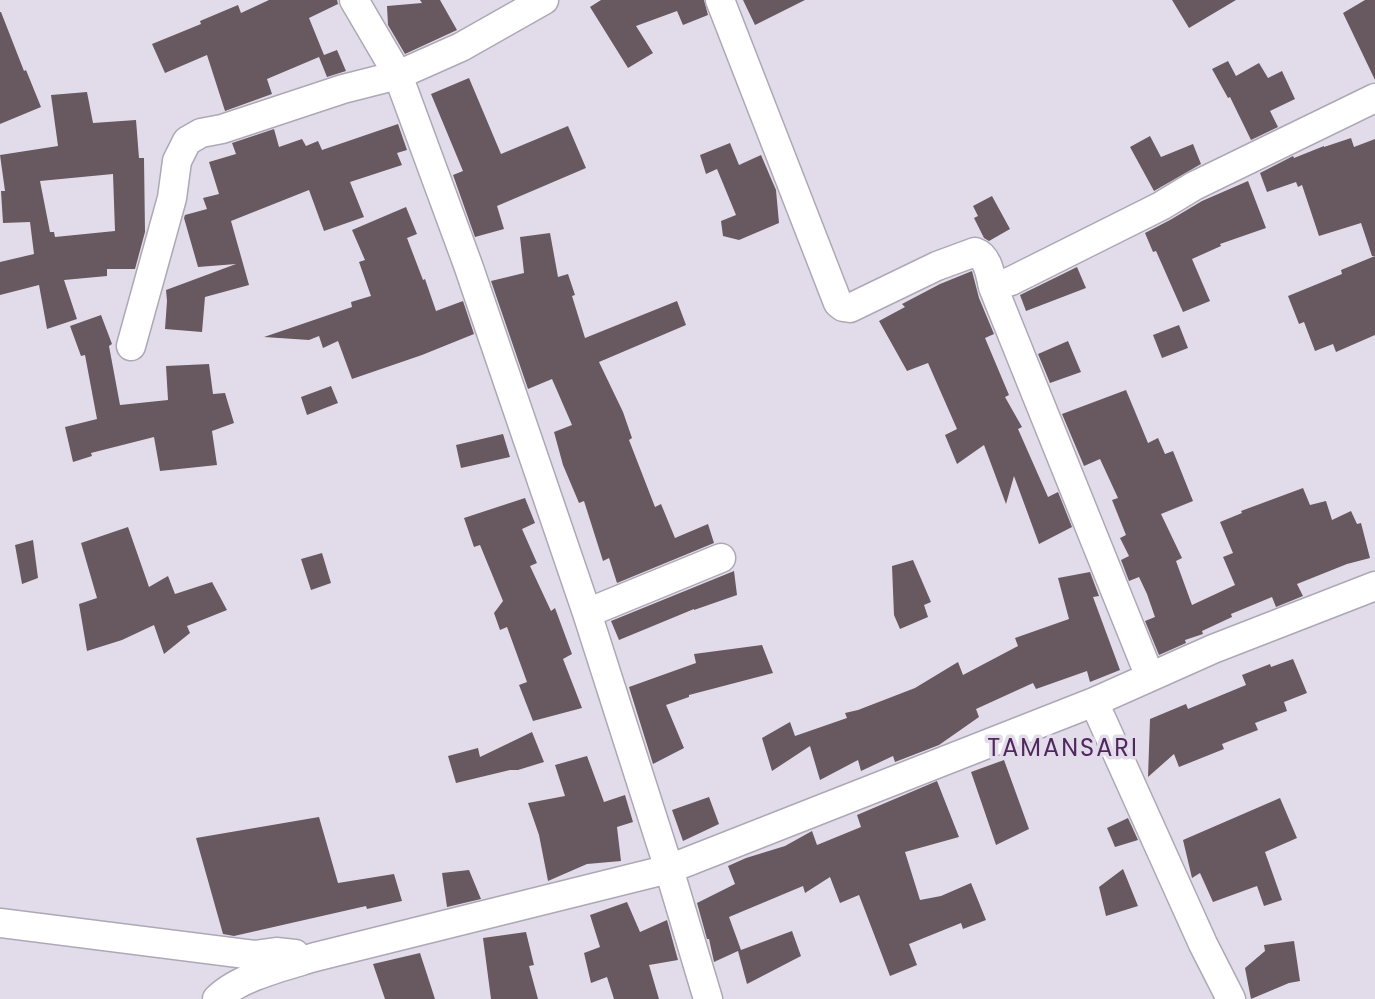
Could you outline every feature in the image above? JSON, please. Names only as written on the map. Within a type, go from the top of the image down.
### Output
[{"type":"street","points":[[354,0],[398,75],[468,265],[587,613],[670,869],[708,999]]},
{"type":"street","points":[[131,346],[172,198],[177,161],[187,141],[201,133],[222,130],[343,89],[398,75],[461,47],[544,0]]},
{"type":"street","points":[[720,0],[838,303],[850,308],[937,266],[975,252],[980,253],[986,260],[993,288],[1150,677]]},
{"type":"street","points":[[993,288],[1375,98]]},
{"type":"street","points":[[587,613],[721,558]]},
{"type":"street","points":[[217,999],[247,980],[268,971],[315,957],[670,869],[1094,702],[1213,649],[1375,586]]},
{"type":"street","points":[[1094,702],[1203,944],[1231,999]]},
{"type":"street","points":[[0,923],[254,955],[276,952],[315,957]]},
{"type":"building","points":[[269,0],[337,0],[338,4],[309,18],[324,55],[337,50],[346,71],[327,77],[319,57],[267,79],[272,94],[225,111],[207,55],[165,73],[152,44],[238,5],[241,13]]},
{"type":"building","points":[[420,0],[440,0],[457,30],[405,54],[388,25],[387,6],[422,3]]},
{"type":"building","points":[[601,0],[704,0],[708,15],[683,25],[677,11],[636,26],[653,53],[628,68],[590,7]]},
{"type":"building","points":[[743,0],[805,0],[755,25]]},
{"type":"building","points":[[1172,0],[1236,0],[1189,28]]},
{"type":"building","points":[[1365,0],[1375,0],[1375,80],[1343,13]]},
{"type":"building","points":[[0,12],[41,107],[0,124]]},
{"type":"building","points":[[1228,61],[1236,76],[1259,63],[1268,78],[1282,71],[1295,99],[1270,111],[1278,127],[1251,140],[1230,97],[1228,98],[1212,69]]},
{"type":"building","points":[[469,78],[501,154],[568,126],[586,168],[497,206],[504,229],[475,237],[453,175],[463,171],[431,94]]},
{"type":"building","points":[[87,92],[93,123],[136,120],[139,158],[144,158],[145,232],[135,269],[107,269],[107,276],[64,280],[77,319],[47,329],[39,285],[0,295],[0,262],[34,254],[30,222],[3,223],[1,191],[5,191],[0,155],[58,146],[51,95]],"holes":[[[113,174],[115,231],[55,237],[54,232],[50,232],[40,181]]]},
{"type":"building","points":[[398,124],[407,150],[397,153],[402,165],[350,182],[364,217],[324,231],[309,190],[231,221],[249,285],[205,297],[202,332],[165,329],[166,290],[236,264],[198,267],[184,218],[185,215],[207,209],[203,198],[219,194],[209,162],[236,154],[232,143],[274,129],[279,147],[302,139],[306,146],[318,141],[322,150]]},
{"type":"building","points":[[1150,136],[1161,157],[1193,144],[1201,164],[1154,191],[1130,147]]},
{"type":"building","points":[[1351,138],[1354,147],[1375,139],[1375,256],[1372,256],[1361,223],[1319,236],[1302,185],[1298,187],[1296,182],[1267,192],[1260,173],[1293,156],[1294,158]]},
{"type":"building","points":[[730,143],[739,165],[761,155],[776,190],[779,223],[739,240],[723,236],[721,221],[736,215],[717,169],[706,174],[700,155]]},
{"type":"building","points":[[1248,181],[1266,228],[1220,244],[1221,246],[1192,259],[1210,301],[1183,312],[1156,251],[1153,252],[1145,233],[1202,201]]},
{"type":"building","points":[[992,196],[1010,229],[989,241],[984,238],[974,218],[978,216],[973,206]]},
{"type":"building","points":[[406,207],[417,234],[407,238],[436,311],[463,301],[474,334],[352,379],[338,341],[323,348],[319,336],[309,340],[264,337],[352,307],[351,302],[371,296],[359,262],[365,260],[352,230]]},
{"type":"building","points":[[550,233],[558,277],[568,274],[585,338],[677,301],[686,325],[599,362],[623,412],[632,438],[629,440],[655,507],[661,504],[675,538],[708,524],[714,543],[617,583],[609,558],[603,561],[584,501],[579,503],[563,465],[554,432],[572,425],[552,379],[528,389],[491,281],[524,273],[520,237]]},
{"type":"building","points":[[1375,256],[1375,335],[1336,352],[1333,344],[1315,351],[1304,322],[1299,324],[1288,296],[1342,274],[1341,270]]},
{"type":"building","points":[[1077,267],[1086,288],[1026,311],[1020,295]]},
{"type":"building","points":[[972,271],[979,298],[994,334],[985,338],[1009,395],[1005,397],[1022,427],[1018,429],[1048,497],[1058,492],[1072,527],[1039,544],[1014,476],[1006,504],[984,445],[957,464],[945,435],[957,429],[928,363],[907,371],[879,321],[905,307],[902,304]]},
{"type":"building","points":[[101,315],[112,344],[109,346],[120,405],[168,400],[166,366],[209,364],[213,394],[225,393],[234,423],[212,431],[217,465],[160,471],[154,437],[91,453],[92,456],[73,462],[65,427],[97,419],[85,355],[81,356],[70,326]]},
{"type":"building","points":[[1179,325],[1188,348],[1162,358],[1153,335]]},
{"type":"building","points":[[1068,341],[1081,372],[1050,383],[1038,354]]},
{"type":"building","points":[[331,386],[338,403],[307,415],[301,397]]},
{"type":"building","points":[[1126,390],[1148,443],[1158,438],[1165,454],[1173,451],[1193,501],[1161,514],[1182,558],[1176,561],[1192,605],[1235,585],[1223,557],[1233,553],[1220,522],[1242,513],[1241,511],[1303,488],[1310,505],[1326,501],[1332,520],[1351,511],[1357,524],[1361,523],[1370,558],[1297,584],[1303,596],[1276,607],[1272,597],[1231,614],[1232,617],[1202,631],[1203,634],[1185,640],[1186,643],[1159,655],[1145,621],[1155,617],[1147,594],[1139,577],[1129,581],[1121,560],[1129,556],[1120,538],[1126,535],[1112,500],[1118,498],[1100,459],[1084,466],[1062,414]]},
{"type":"building","points":[[503,434],[510,457],[461,468],[456,445]]},
{"type":"building","points":[[525,498],[535,523],[522,529],[537,563],[530,566],[551,611],[555,608],[572,654],[563,659],[582,708],[533,721],[519,685],[527,682],[507,627],[500,630],[494,613],[503,601],[480,545],[474,547],[464,518]]},
{"type":"building","points":[[128,527],[149,587],[168,576],[175,594],[212,582],[227,610],[187,626],[190,633],[164,654],[154,625],[122,640],[87,651],[79,604],[97,598],[81,543]]},
{"type":"building","points":[[33,540],[38,578],[22,584],[15,545]]},
{"type":"building","points":[[322,553],[331,583],[311,590],[301,559]]},
{"type":"building","points":[[913,560],[931,602],[924,605],[928,617],[900,629],[894,615],[892,566]]},
{"type":"building","points":[[734,571],[737,595],[694,609],[619,640],[611,621]]},
{"type":"building","points":[[1090,572],[1099,596],[1093,597],[1120,670],[1090,682],[1087,671],[1036,689],[1033,683],[976,709],[979,717],[939,745],[895,762],[893,756],[861,771],[858,760],[820,780],[810,746],[772,771],[762,738],[790,722],[795,736],[847,718],[845,713],[915,688],[958,662],[963,675],[1018,646],[1015,638],[1069,619],[1058,578]]},
{"type":"building","points":[[762,645],[773,673],[689,695],[666,705],[684,748],[653,764],[629,687],[696,663],[694,654]]},
{"type":"building","points":[[1293,659],[1307,693],[1284,702],[1287,711],[1255,723],[1258,730],[1222,744],[1224,749],[1179,767],[1174,754],[1148,777],[1150,719],[1186,704],[1188,709],[1246,685],[1242,675],[1270,664],[1271,667]]},
{"type":"building","points":[[532,732],[544,762],[456,783],[448,756],[478,748],[480,757]]},
{"type":"building","points":[[587,756],[604,802],[625,795],[633,822],[617,827],[621,861],[587,864],[548,881],[539,835],[528,803],[565,796],[555,765]]},
{"type":"building","points":[[1004,760],[1029,829],[996,845],[971,772]]},
{"type":"building","points":[[937,781],[959,837],[905,852],[920,900],[941,896],[971,883],[986,920],[963,929],[961,923],[909,944],[917,965],[890,976],[859,895],[840,903],[830,877],[805,893],[803,886],[729,917],[741,950],[792,931],[801,956],[747,984],[738,951],[714,962],[697,903],[735,884],[728,866],[785,846],[812,831],[817,845],[861,827],[857,815]]},
{"type":"building","points":[[709,797],[719,824],[683,841],[672,810]]},
{"type":"building","points":[[1280,798],[1297,838],[1265,852],[1282,900],[1264,906],[1257,886],[1213,902],[1200,873],[1192,878],[1183,840]]},
{"type":"building","points":[[319,817],[338,883],[394,874],[402,901],[367,909],[366,906],[234,936],[223,934],[196,838]]},
{"type":"building","points":[[1128,818],[1138,840],[1115,847],[1107,828]]},
{"type":"building","points":[[1123,869],[1138,906],[1106,916],[1099,887]]},
{"type":"building","points":[[469,870],[481,899],[447,907],[442,873]]},
{"type":"building","points":[[627,902],[640,932],[667,920],[678,960],[649,965],[659,999],[614,999],[607,977],[591,983],[584,953],[600,947],[590,915]]},
{"type":"building","points":[[526,932],[534,965],[529,966],[538,999],[491,999],[483,938]]},
{"type":"building","points":[[1294,941],[1300,981],[1251,999],[1245,968],[1265,951],[1264,945]]},
{"type":"building","points":[[420,953],[435,999],[385,999],[373,964]]},
{"type":"district","name":"TAMANSARI","points":[[1063,750]]}]
